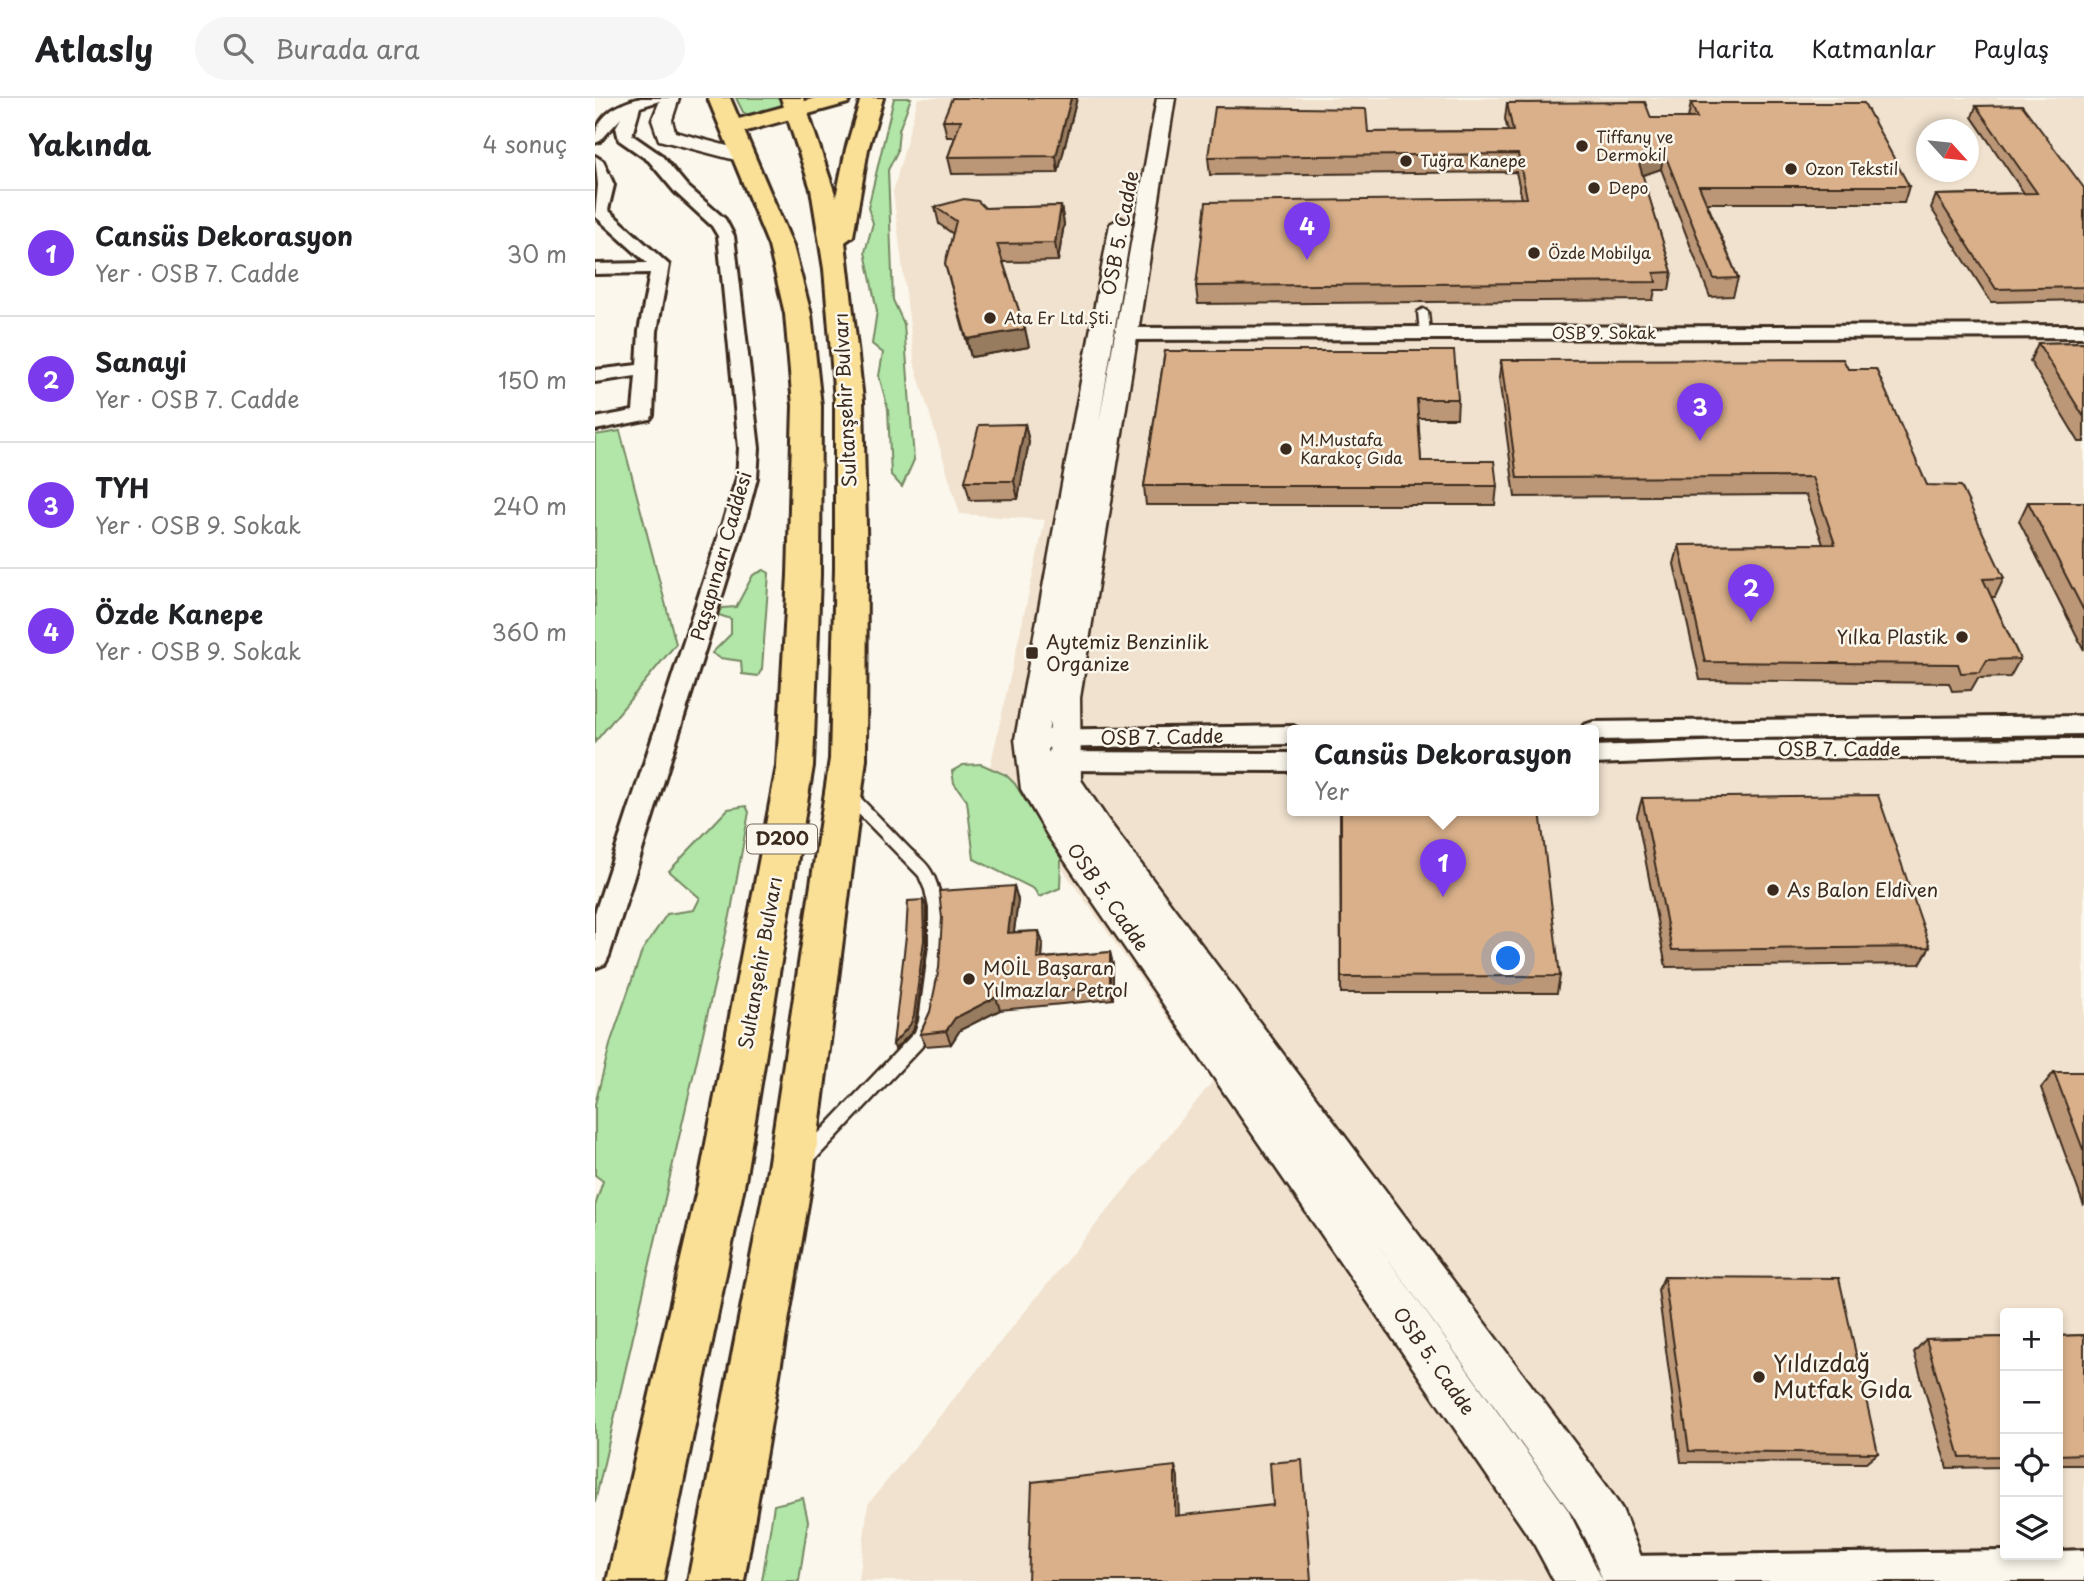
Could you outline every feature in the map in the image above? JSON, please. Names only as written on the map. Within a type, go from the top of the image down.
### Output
[{"type":"main road","points":[[722,124],[795,105],[840,98]]},
{"type":"main road","points":[[837,269],[845,208],[857,149],[872,98]]},
{"type":"main road","name":"Sultanşehir Bulvarı","points":[[716,1581],[790,1175],[848,760],[851,568],[849,400],[837,269],[823,189],[795,105]]},
{"type":"main road","name":"Sultanşehir Bulvarı","points":[[635,1581],[722,1181],[795,766],[804,575],[807,407],[797,314],[784,260],[762,196],[722,124]]},
{"type":"street","points":[[595,138],[614,113],[634,104],[663,98]]},
{"type":"street","points":[[664,127],[670,98]]},
{"type":"street","name":"OSB 5. Cadde","points":[[1146,98],[1100,337],[1047,750],[1037,789],[1060,827],[1551,1527],[1579,1581]]},
{"type":"street","points":[[1166,98],[1065,698],[1047,750],[1065,781],[1096,829],[1590,1501],[1605,1526],[1626,1578],[2084,1569]]},
{"type":"street","name":"Paşapınarı Caddesi","points":[[595,956],[736,516],[747,478],[749,448],[726,236],[719,223],[681,189],[655,158],[624,137],[624,127],[634,104]]},
{"type":"street","points":[[664,127],[722,124]]},
{"type":"street","points":[[664,127],[696,135],[722,124]]},
{"type":"street","points":[[664,127],[722,124]]},
{"type":"street","points":[[595,161],[606,185],[600,211],[659,262],[648,331],[648,369],[643,415],[595,424]]},
{"type":"street","points":[[595,269],[659,268]]},
{"type":"street","name":"OSB 9. Sokak","points":[[1125,334],[2084,331]]},
{"type":"street","points":[[595,376],[648,369]]},
{"type":"street","name":"OSB 7. Cadde","points":[[1599,731],[2084,725]]},
{"type":"street","name":"OSB 7. Cadde","points":[[1047,750],[1287,735]]},
{"type":"street","name":"OSB 7. Cadde","points":[[1599,755],[1729,750],[2084,748]]},
{"type":"street","name":"OSB 7. Cadde","points":[[1047,750],[1287,762]]},
{"type":"lane","points":[[1423,312],[1425,333]]},
{"type":"lane","points":[[790,1175],[905,1054],[921,1036],[927,1021],[939,920],[933,890],[925,873],[844,789]]},
{"type":"shaded area","points":[[918,98],[2084,98],[2084,1581],[859,1581],[868,1504],[1213,1081],[990,767],[1045,520],[960,514],[915,366],[893,192]]},
{"type":"green space","points":[[736,98],[782,98],[785,108],[750,116],[743,112]]},
{"type":"green space","points":[[894,98],[911,98],[899,130],[897,152],[888,170],[893,300],[904,324],[914,460],[902,487],[891,475],[888,409],[879,376],[883,353],[872,344],[877,311],[865,252],[873,223],[868,208]]},
{"type":"green space","points":[[620,431],[676,644],[595,742],[595,435]]},
{"type":"green space","points":[[764,570],[769,573],[762,669],[758,676],[742,674],[741,661],[720,658],[712,653],[731,634],[731,619],[716,614],[722,608],[736,607],[753,575]]},
{"type":"green space","points":[[981,764],[1006,775],[1015,784],[1061,858],[1060,888],[1039,897],[1034,889],[974,859],[967,801],[954,783],[952,771],[963,765]]},
{"type":"green space","points":[[746,806],[749,812],[730,916],[595,1502],[595,1206],[603,1181],[595,1175],[595,1104],[611,1041],[642,951],[667,914],[694,910],[700,898],[669,871],[728,809]]},
{"type":"green space","points":[[803,1498],[808,1521],[799,1581],[762,1581],[774,1505]]},
{"type":"building","points":[[952,98],[1071,98],[1056,156],[948,157],[961,120],[943,120]]},
{"type":"building","points":[[1645,102],[1651,118],[1697,118],[1691,103],[1864,103],[1909,186],[1699,186],[1738,278],[1714,279],[1664,152],[1638,160],[1672,272],[1654,273],[1656,282],[1196,286],[1206,202],[1527,198],[1518,154],[1208,157],[1215,107],[1366,109],[1368,132],[1513,131],[1507,103]]},
{"type":"building","points":[[2022,105],[2084,188],[2084,287],[1996,289],[1936,195],[2037,193],[1976,106]]},
{"type":"building","points":[[964,199],[978,201],[985,208],[1061,206],[1055,243],[997,244],[1025,329],[967,339],[945,264],[956,221],[935,207]]},
{"type":"building","points":[[2084,342],[2084,417],[2038,343]]},
{"type":"building","name":"M.Mustafa Karakoç Gıda","points":[[1165,351],[1454,351],[1458,399],[1417,399],[1421,461],[1494,461],[1497,486],[1144,486]]},
{"type":"building","points":[[1843,359],[1848,369],[1876,369],[1927,485],[1961,486],[2004,578],[1983,579],[2020,659],[1987,660],[1980,672],[1961,673],[1958,664],[1705,662],[1679,545],[1835,544],[1812,477],[1517,478],[1501,360]]},
{"type":"building","points":[[1025,424],[1014,481],[965,481],[979,425]]},
{"type":"building","points":[[2028,502],[2084,502],[2084,611]]},
{"type":"building","name":"As Balon Eldiven","points":[[1878,795],[1930,947],[1672,950],[1642,798]]},
{"type":"building","points":[[1341,816],[1541,816],[1560,976],[1341,977]]},
{"type":"building","points":[[1014,886],[1008,933],[1039,931],[1037,959],[1110,952],[1110,986],[996,997],[955,1018],[946,1031],[920,1034],[930,1012],[939,968],[942,918],[939,891]]},
{"type":"building","points":[[923,900],[924,940],[914,1015],[910,1025],[893,1044],[908,901]]},
{"type":"building","points":[[2054,1072],[2084,1072],[2084,1152]]},
{"type":"building","name":"Yıldızdağ Mutfak Gıda","points":[[1664,1277],[1839,1278],[1878,1453],[1689,1451]]},
{"type":"building","points":[[2084,1335],[2084,1454],[2063,1455],[2063,1336]]},
{"type":"building","points":[[2000,1337],[2000,1456],[1960,1457],[1926,1339]]},
{"type":"building","points":[[1302,1460],[1311,1581],[1028,1581],[1032,1482],[1175,1466],[1175,1516],[1273,1505],[1270,1463]]},
{"type":"place","name":"Tiffany ve Dermokil","points":[[1582,146]]},
{"type":"place","name":"Tuğra Kanepe","points":[[1406,161]]},
{"type":"place","name":"Ozon Tekstil","points":[[1791,169]]},
{"type":"place","name":"Depo","points":[[1594,188]]},
{"type":"place","name":"Özde Mobilya","points":[[1534,253]]},
{"type":"place","name":"Özde Kanepe","points":[[1307,260]]},
{"type":"place","name":"Ata Er Ltd.Şti.","points":[[990,318]]},
{"type":"place","name":"TYH","points":[[1700,441]]},
{"type":"place","name":"M.Mustafa Karakoç Gıda","points":[[1286,449]]},
{"type":"place","name":"Sanayi","points":[[1751,622]]},
{"type":"place","name":"Yılka Plastik","points":[[1962,637]]},
{"type":"place","name":"Aytemiz Benzinlik Organize","points":[[1032,653]]},
{"type":"place","name":"As Balon Eldiven","points":[[1773,890]]},
{"type":"place","name":"Cansüs Dekorasyon","points":[[1443,897]]},
{"type":"place","name":"MOİL Başaran Yılmazlar Petrol","points":[[969,979]]},
{"type":"place","name":"Yıldızdağ Mutfak Gıda","points":[[1759,1377]]}]
